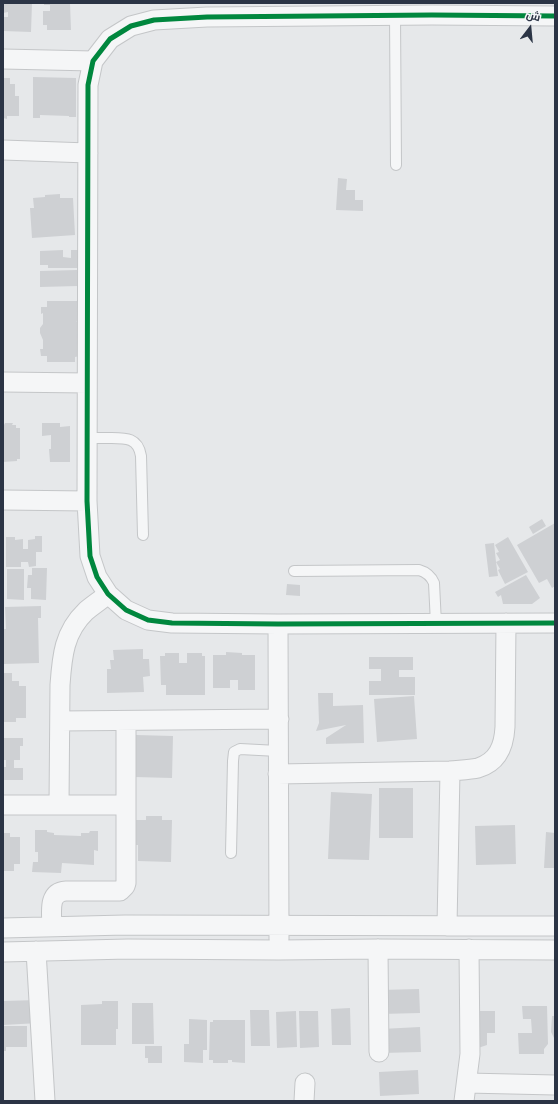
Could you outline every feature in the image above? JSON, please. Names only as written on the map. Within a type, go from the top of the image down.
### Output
[{"type":"street","points":[[555,16],[516,10],[432,9],[395,15],[208,10],[131,26],[110,39],[93,61],[88,86],[87,383],[87,501],[90,556],[97,576],[108,594],[126,610],[148,620],[172,622],[278,624],[555,623]]},
{"type":"street","points":[[3,59],[93,61]]},
{"type":"street","points":[[3,150],[88,153]]},
{"type":"street","points":[[3,382],[87,383]]},
{"type":"street","points":[[3,500],[87,501]]},
{"type":"street","points":[[59,805],[61,666],[64,648],[69,632],[86,612],[108,594]]},
{"type":"street","points":[[278,624],[279,950]]},
{"type":"street","points":[[278,774],[450,771],[478,768],[491,763],[499,753],[504,740],[506,624]]},
{"type":"street","points":[[60,721],[279,719]]},
{"type":"street","points":[[52,927],[52,902],[56,893],[66,891],[120,891],[125,886],[126,721]]},
{"type":"street","points":[[447,926],[450,771]]},
{"type":"street","points":[[3,805],[126,806]]},
{"type":"street","points":[[3,928],[125,925],[555,926]]},
{"type":"street","points":[[3,952],[128,949],[555,950]]},
{"type":"street","points":[[378,949],[380,1052]]},
{"type":"street","points":[[469,949],[470,1054],[465,1092],[555,1085]]},
{"type":"street","points":[[36,951],[45,1101]]},
{"type":"lane","points":[[395,15],[396,165]]},
{"type":"lane","points":[[87,438],[125,438],[134,442],[138,446],[140,451],[143,535]]},
{"type":"lane","points":[[294,571],[424,571],[432,578],[434,583],[436,624]]},
{"type":"lane","points":[[231,853],[234,752],[240,749],[278,751]]},
{"type":"building","points":[[3,3],[32,3],[31,32],[3,31],[3,17],[8,17],[8,12],[3,13]]},
{"type":"building","points":[[44,3],[70,3],[71,30],[47,30],[47,25],[43,25],[43,11],[50,11],[50,5],[44,5]]},
{"type":"building","points":[[33,77],[76,78],[76,117],[40,115],[40,118],[33,118]]},
{"type":"building","points":[[3,78],[10,78],[10,84],[15,84],[15,96],[19,96],[19,116],[7,116],[7,119],[3,118]]},
{"type":"building","points":[[338,178],[347,179],[346,190],[355,190],[355,200],[363,200],[363,211],[336,210]]},
{"type":"building","points":[[60,194],[60,198],[73,198],[75,235],[32,238],[30,208],[34,208],[33,198],[45,197],[45,195]]},
{"type":"building","points":[[63,250],[63,257],[71,258],[71,250],[80,250],[80,268],[48,268],[48,265],[40,265],[40,251]]},
{"type":"building","points":[[77,270],[78,286],[40,287],[40,271]]},
{"type":"building","points":[[47,301],[78,301],[78,322],[76,321],[80,325],[80,336],[77,340],[79,340],[80,356],[75,357],[75,362],[47,362],[47,356],[41,356],[40,349],[43,349],[43,340],[40,333],[40,328],[43,324],[43,313],[41,314],[41,307],[47,307]]},
{"type":"building","points":[[5,423],[13,423],[12,425],[16,425],[16,428],[20,428],[20,459],[17,459],[17,461],[3,462],[3,425]]},
{"type":"building","points":[[42,423],[60,423],[60,427],[70,426],[70,462],[50,462],[49,449],[51,449],[51,435],[42,436]]},
{"type":"building","points":[[542,519],[546,526],[533,534],[529,527]]},
{"type":"building","points":[[555,523],[555,586],[552,588],[547,579],[539,583],[517,545]]},
{"type":"building","points":[[35,536],[42,536],[42,552],[36,552],[36,566],[29,567],[28,562],[21,562],[21,567],[6,567],[6,537],[15,537],[15,540],[23,539],[23,549],[28,549],[28,540],[35,539]]},
{"type":"building","points":[[508,537],[528,572],[505,584],[496,562],[500,560],[496,553],[499,552],[495,545]]},
{"type":"building","points":[[494,543],[498,576],[489,577],[485,544]]},
{"type":"building","points":[[32,568],[47,568],[46,600],[31,599],[31,588],[27,588],[28,575],[32,575]]},
{"type":"building","points":[[7,569],[24,569],[24,600],[7,599]]},
{"type":"building","points":[[526,575],[540,598],[532,604],[503,604],[501,595],[498,597],[495,592]]},
{"type":"building","points":[[287,584],[300,585],[300,596],[286,595]]},
{"type":"building","points":[[41,606],[41,618],[38,618],[39,663],[4,664],[3,629],[6,629],[5,607]]},
{"type":"building","points":[[143,649],[143,659],[149,659],[150,676],[143,677],[144,692],[107,693],[107,669],[111,669],[110,660],[114,660],[113,650]]},
{"type":"building","points":[[226,652],[242,653],[242,655],[255,655],[255,690],[238,690],[238,680],[230,680],[230,688],[213,688],[213,655],[226,655]]},
{"type":"building","points":[[165,653],[179,653],[179,663],[187,663],[187,653],[202,653],[202,656],[205,656],[205,695],[166,695],[166,685],[161,685],[160,656],[165,656]]},
{"type":"building","points":[[369,657],[413,657],[413,670],[399,670],[399,677],[415,677],[415,695],[369,695],[369,681],[381,681],[381,669],[369,669]]},
{"type":"building","points":[[3,673],[12,673],[12,681],[19,681],[19,686],[26,686],[26,718],[16,718],[16,722],[3,722]]},
{"type":"building","points":[[318,693],[333,693],[333,706],[363,705],[364,743],[326,744],[326,738],[346,725],[316,731],[319,723]]},
{"type":"building","points":[[414,696],[417,739],[377,742],[374,699]]},
{"type":"building","points":[[136,735],[173,736],[172,778],[135,777]]},
{"type":"building","points":[[3,738],[23,738],[23,746],[20,746],[20,760],[14,760],[14,768],[23,768],[23,780],[3,780],[3,767],[6,767],[6,760],[3,760]]},
{"type":"building","points":[[379,788],[413,788],[413,838],[379,838]]},
{"type":"building","points":[[331,792],[372,794],[369,860],[328,859]]},
{"type":"building","points":[[146,816],[162,816],[162,820],[172,820],[171,862],[138,861],[138,845],[135,845],[135,820],[146,820]]},
{"type":"building","points":[[515,825],[516,864],[476,865],[475,826]]},
{"type":"building","points":[[35,830],[47,830],[47,832],[54,833],[54,835],[81,836],[81,833],[98,831],[98,851],[94,850],[94,865],[62,863],[61,873],[32,872],[33,862],[38,862],[38,852],[35,852]]},
{"type":"building","points":[[546,832],[555,833],[555,868],[544,868]]},
{"type":"building","points":[[3,833],[10,833],[10,837],[20,837],[20,864],[14,864],[14,871],[3,871]]},
{"type":"building","points":[[419,989],[420,1013],[381,1014],[380,990]]},
{"type":"building","points":[[38,1000],[39,1023],[3,1025],[3,1001]]},
{"type":"building","points":[[102,1001],[118,1001],[118,1029],[116,1029],[116,1045],[81,1045],[81,1005],[102,1004]]},
{"type":"building","points":[[132,1003],[153,1003],[154,1044],[132,1044]]},
{"type":"building","points":[[522,1006],[547,1006],[548,1044],[544,1049],[544,1054],[519,1054],[518,1033],[532,1033],[531,1019],[523,1019]]},
{"type":"building","points":[[350,1008],[351,1045],[332,1045],[331,1009]]},
{"type":"building","points":[[250,1010],[269,1010],[270,1046],[251,1046]]},
{"type":"building","points":[[296,1011],[297,1047],[277,1048],[276,1012]]},
{"type":"building","points":[[299,1011],[318,1011],[319,1047],[300,1048]]},
{"type":"building","points":[[475,1011],[495,1011],[495,1033],[487,1033],[487,1045],[475,1049]]},
{"type":"building","points":[[552,1016],[555,1016],[555,1040],[551,1032]]},
{"type":"building","points":[[189,1019],[207,1020],[207,1050],[203,1050],[203,1063],[184,1062],[184,1044],[189,1044]]},
{"type":"building","points":[[213,1020],[245,1020],[245,1063],[232,1062],[232,1060],[228,1060],[228,1063],[213,1063],[213,1060],[209,1060],[210,1022],[213,1022]]},
{"type":"building","points":[[3,1026],[27,1026],[27,1047],[6,1047],[6,1051],[3,1051]]},
{"type":"building","points":[[420,1027],[421,1052],[382,1053],[381,1029]]},
{"type":"building","points":[[145,1046],[162,1046],[162,1063],[148,1063],[148,1058],[145,1058]]},
{"type":"building","points":[[418,1070],[419,1094],[380,1096],[379,1072]]},
{"type":"cycle path","points":[[555,16],[432,15],[207,17],[154,20],[131,26],[110,39],[93,61],[88,85],[87,501],[90,556],[97,577],[108,594],[126,610],[148,620],[172,623],[278,624],[555,623]]}]
